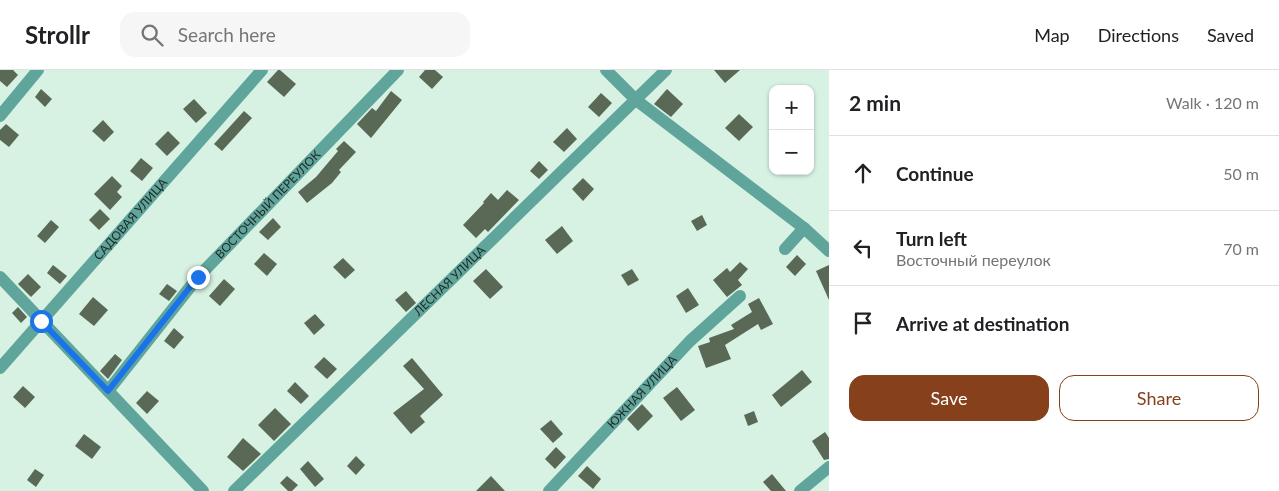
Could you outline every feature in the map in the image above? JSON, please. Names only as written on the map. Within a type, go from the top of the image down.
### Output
[{"type":"street","points":[[0,116],[38,70]]},
{"type":"street","name":"САДОВАЯ УЛИЦА","points":[[0,368],[262,70]]},
{"type":"street","name":"ВОСТОЧНЫЙ ПЕРЕУЛОК","points":[[108,391],[198,277],[398,70]]},
{"type":"street","points":[[606,70],[636,100],[804,228],[829,251]]},
{"type":"street","name":"ЛЕСНАЯ УЛИЦА","points":[[234,491],[666,70]]},
{"type":"street","points":[[785,249],[804,228]]},
{"type":"street","points":[[0,277],[203,491]]},
{"type":"street","name":"ЮЖНАЯ УЛИЦА","points":[[549,491],[690,340],[740,296]]},
{"type":"street","points":[[800,491],[829,467]]},
{"type":"building","points":[[0,70],[13,70],[18,75],[7,87],[0,81]]},
{"type":"building","points":[[278,70],[296,84],[284,97],[267,82]]},
{"type":"building","points":[[425,70],[435,70],[443,77],[432,89],[419,77]]},
{"type":"building","points":[[714,70],[740,70],[725,83]]},
{"type":"building","points":[[41,89],[52,99],[45,107],[35,97]]},
{"type":"building","points":[[667,89],[683,104],[671,117],[654,104]]},
{"type":"building","points":[[391,91],[402,100],[371,138],[357,124],[372,108],[376,111]]},
{"type":"building","points":[[601,93],[612,103],[599,117],[588,107]]},
{"type":"building","points":[[194,99],[207,113],[196,123],[183,109]]},
{"type":"building","points":[[244,111],[252,118],[222,151],[214,144]]},
{"type":"building","points":[[739,114],[753,127],[739,141],[725,128]]},
{"type":"building","points":[[103,120],[114,132],[104,142],[92,131]]},
{"type":"building","points":[[6,124],[19,135],[9,147],[0,140],[0,130]]},
{"type":"building","points":[[567,128],[577,139],[564,152],[553,142]]},
{"type":"building","points":[[168,131],[180,143],[167,156],[155,144]]},
{"type":"building","points":[[344,141],[356,152],[339,170],[341,172],[332,183],[307,203],[298,192],[316,177]]},
{"type":"building","points":[[141,158],[153,168],[142,181],[130,171]]},
{"type":"building","points":[[539,161],[548,170],[539,179],[530,171]]},
{"type":"building","points":[[112,176],[122,186],[117,192],[122,197],[110,210],[94,194]]},
{"type":"building","points":[[583,178],[594,189],[583,201],[572,189]]},
{"type":"building","points":[[507,190],[519,200],[488,232],[485,229],[476,238],[463,225],[491,193],[498,200]]},
{"type":"building","points":[[100,209],[110,219],[99,230],[89,220]]},
{"type":"building","points":[[702,215],[707,225],[697,231],[691,221]]},
{"type":"building","points":[[273,218],[281,227],[268,240],[259,232]]},
{"type":"building","points":[[51,220],[59,227],[45,243],[37,236]]},
{"type":"building","points":[[562,226],[573,241],[557,254],[545,240]]},
{"type":"building","points":[[264,253],[277,264],[267,276],[254,264]]},
{"type":"building","points":[[797,255],[806,264],[795,276],[786,267]]},
{"type":"building","points":[[343,258],[355,270],[345,279],[333,267]]},
{"type":"building","points":[[740,262],[748,269],[738,280],[742,285],[727,297],[713,280],[727,268],[730,272]]},
{"type":"building","points":[[53,265],[67,276],[60,284],[47,273]]},
{"type":"building","points":[[829,265],[829,300],[816,271]]},
{"type":"building","points":[[486,269],[503,287],[490,299],[473,281]]},
{"type":"building","points":[[632,269],[639,280],[628,286],[621,275]]},
{"type":"building","points":[[28,274],[41,287],[31,297],[18,284]]},
{"type":"building","points":[[224,279],[235,289],[220,306],[209,296]]},
{"type":"building","points":[[167,284],[177,291],[169,301],[159,294]]},
{"type":"building","points":[[688,288],[699,305],[686,313],[676,296]]},
{"type":"building","points":[[406,291],[416,303],[406,312],[395,300]]},
{"type":"building","points":[[93,297],[108,310],[94,326],[79,314]]},
{"type":"building","points":[[759,298],[773,324],[761,330],[758,324],[725,345],[731,359],[706,368],[698,346],[710,342],[709,338],[734,329],[731,325],[752,312],[748,304]]},
{"type":"building","points":[[18,307],[27,317],[21,323],[12,313]]},
{"type":"building","points":[[315,314],[325,325],[314,335],[304,323]]},
{"type":"building","points":[[174,328],[184,337],[174,349],[164,341]]},
{"type":"building","points":[[115,354],[122,360],[108,379],[100,371]]},
{"type":"building","points":[[324,357],[337,369],[327,379],[314,367]]},
{"type":"building","points":[[412,358],[443,395],[420,416],[425,422],[411,434],[393,413],[424,389],[403,366]]},
{"type":"building","points":[[802,370],[812,382],[781,407],[772,395]]},
{"type":"building","points":[[295,382],[309,396],[301,404],[287,391]]},
{"type":"building","points":[[23,386],[35,397],[25,408],[13,397]]},
{"type":"building","points":[[677,387],[695,410],[681,421],[663,398]]},
{"type":"building","points":[[147,391],[159,401],[147,414],[136,403]]},
{"type":"building","points":[[642,404],[653,416],[638,431],[627,419]]},
{"type":"building","points":[[275,408],[291,424],[274,441],[258,425]]},
{"type":"building","points":[[754,411],[758,422],[748,426],[744,415]]},
{"type":"building","points":[[551,420],[563,434],[553,443],[540,429]]},
{"type":"building","points":[[825,432],[829,438],[829,459],[824,460],[812,441]]},
{"type":"building","points":[[84,434],[101,447],[92,459],[75,446]]},
{"type":"building","points":[[243,438],[261,454],[243,471],[227,457]]},
{"type":"building","points":[[556,447],[566,457],[555,469],[545,459]]},
{"type":"building","points":[[356,456],[365,465],[356,475],[347,466]]},
{"type":"building","points":[[308,461],[324,479],[315,487],[300,469]]},
{"type":"building","points":[[587,466],[601,479],[593,489],[578,476]]},
{"type":"building","points":[[35,469],[44,475],[36,487],[27,480]]},
{"type":"building","points":[[772,474],[786,491],[771,491],[763,482]]},
{"type":"building","points":[[287,476],[298,485],[292,491],[288,491],[280,483]]},
{"type":"building","points":[[491,476],[505,491],[476,491]]},
{"type":"route","points":[[41,321],[108,391],[198,277]]}]
